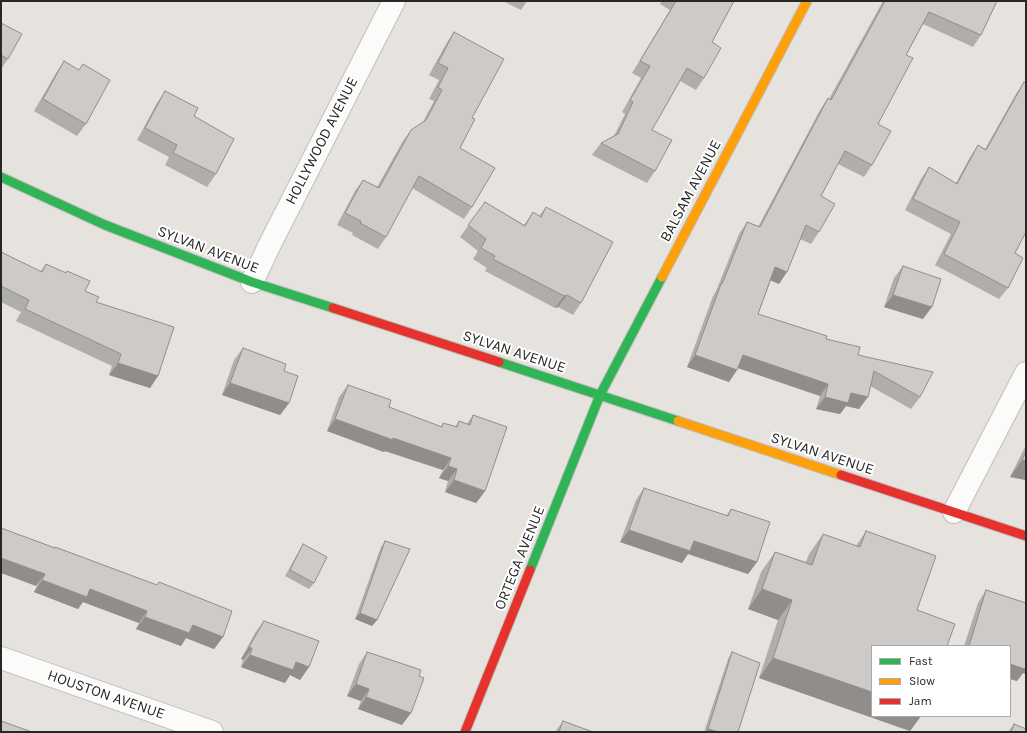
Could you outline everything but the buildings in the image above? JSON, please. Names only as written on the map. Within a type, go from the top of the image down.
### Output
[{"type":"street","name":"HOLLYWOOD AVENUE","points":[[252,282],[394,1]]},
{"type":"street","name":"BALSAM AVENUE","points":[[600,395],[807,1]]},
{"type":"street","name":"SYLVAN AVENUE","points":[[1,177],[105,225],[252,282],[1026,536]]},
{"type":"street","points":[[954,512],[1026,373]]},
{"type":"street","name":"ORTEGA AVENUE","points":[[465,732],[600,395]]},
{"type":"street","name":"HOUSTON AVENUE","points":[[1,658],[212,732]]},
{"type":"traffic: fast","points":[[1,177],[105,225],[252,282],[333,308]]},
{"type":"traffic: fast","points":[[530,570],[600,395],[662,277]]},
{"type":"traffic: fast","points":[[499,362],[678,421]]},
{"type":"traffic: slow","points":[[662,277],[807,1]]},
{"type":"traffic: slow","points":[[678,421],[841,475]]},
{"type":"traffic: jam","points":[[333,308],[499,362]]},
{"type":"traffic: jam","points":[[841,475],[1026,536]]},
{"type":"traffic: jam","points":[[465,732],[530,570]]}]
